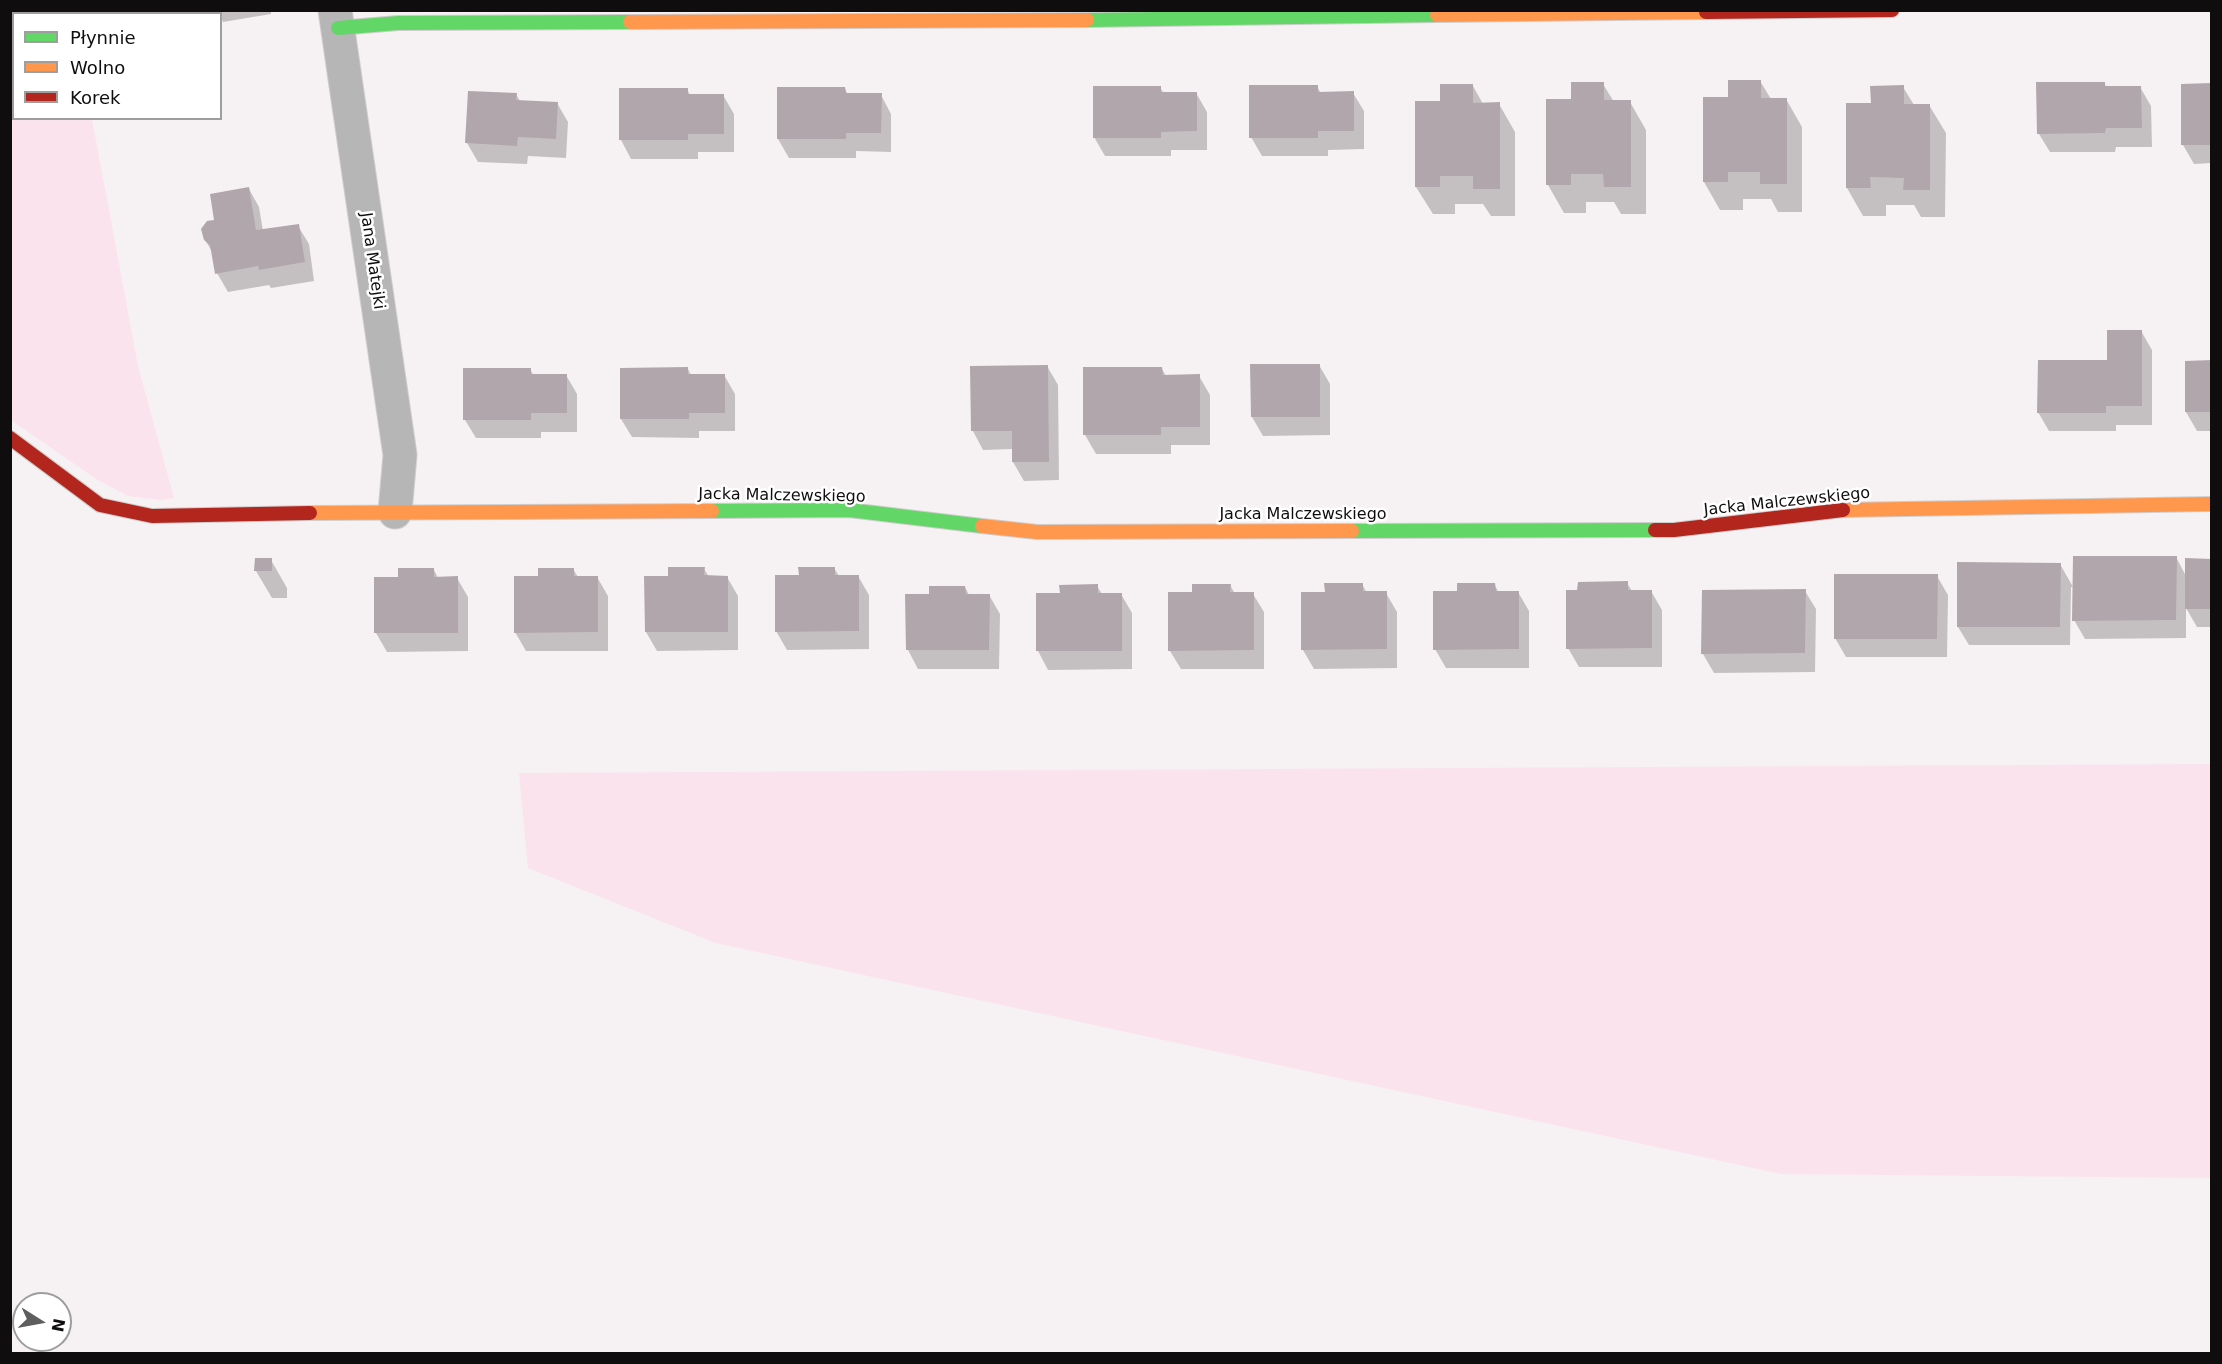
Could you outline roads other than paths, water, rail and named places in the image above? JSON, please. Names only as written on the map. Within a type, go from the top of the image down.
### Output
[{"type":"street","points":[[337,19],[398,23],[1118,20],[1663,11],[1892,10]]},
{"type":"street","name":"Jana Matejki","points":[[337,19],[400,455],[395,512]]},
{"type":"street","name":"Jacka Malczewskiego","points":[[10,438],[100,505],[152,516],[395,512],[849,510],[1037,532],[1650,531],[1852,509],[2211,504]]}]
